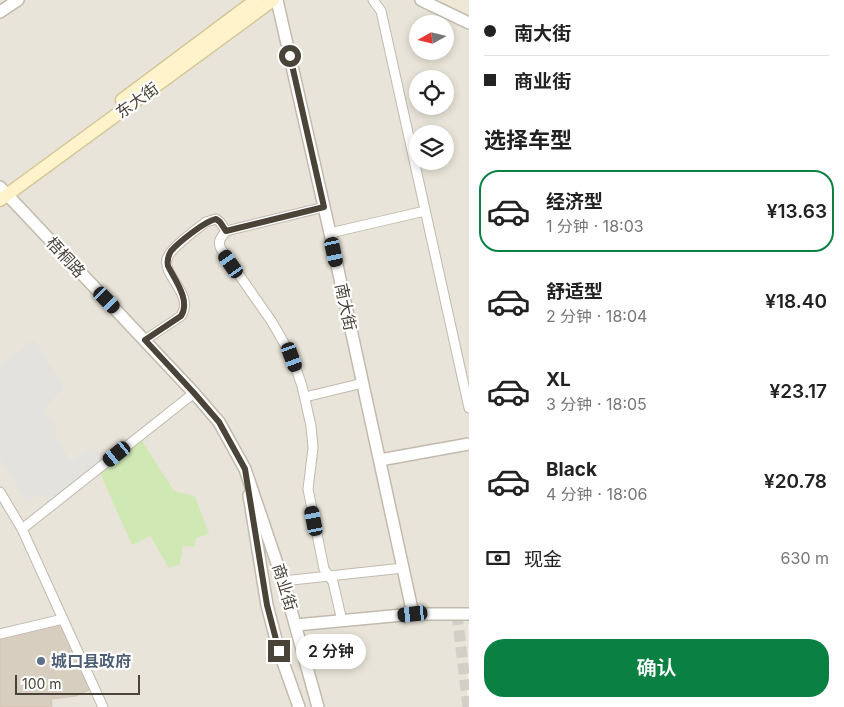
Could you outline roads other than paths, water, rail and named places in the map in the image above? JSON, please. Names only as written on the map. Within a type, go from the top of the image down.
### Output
[{"type":"main road","name":"东大街","points":[[2,192],[256,0]]},
{"type":"main road","name":"东大街","points":[[2,192],[275,0]]},
{"type":"street","points":[[0,12],[18,0]]},
{"type":"street","name":"南大街","points":[[275,0],[330,233],[413,614]]},
{"type":"street","points":[[372,0],[381,11],[469,408]]},
{"type":"street","points":[[421,0],[469,23]]},
{"type":"street","name":"梧桐路","points":[[2,192],[194,393]]},
{"type":"street","points":[[324,207],[226,231],[218,244],[272,322],[292,357],[305,397],[311,426],[313,448],[308,489],[324,569],[333,582],[342,621]]},
{"type":"street","points":[[330,233],[425,212]]},
{"type":"street","points":[[145,340],[184,312],[186,305],[183,296],[168,266],[167,260],[172,251],[210,220],[216,219],[226,231]]},
{"type":"street","points":[[305,397],[363,383]]},
{"type":"street","points":[[22,529],[194,393]]},
{"type":"street","name":"商业街","points":[[194,393],[219,422],[245,469],[283,581],[318,707]]},
{"type":"street","points":[[380,460],[469,444]]},
{"type":"street","name":"商业街","points":[[245,469],[267,605],[279,651],[299,707]]},
{"type":"street","points":[[0,492],[22,529],[103,707]]},
{"type":"street","points":[[283,581],[403,568]]},
{"type":"street","points":[[296,626],[413,614],[469,614]]},
{"type":"street","points":[[0,634],[63,619]]},
{"type":"tunnel","points":[[457,614],[468,707]]},
{"type":"place","name":"城口县政府","points":[[41,661]]}]
